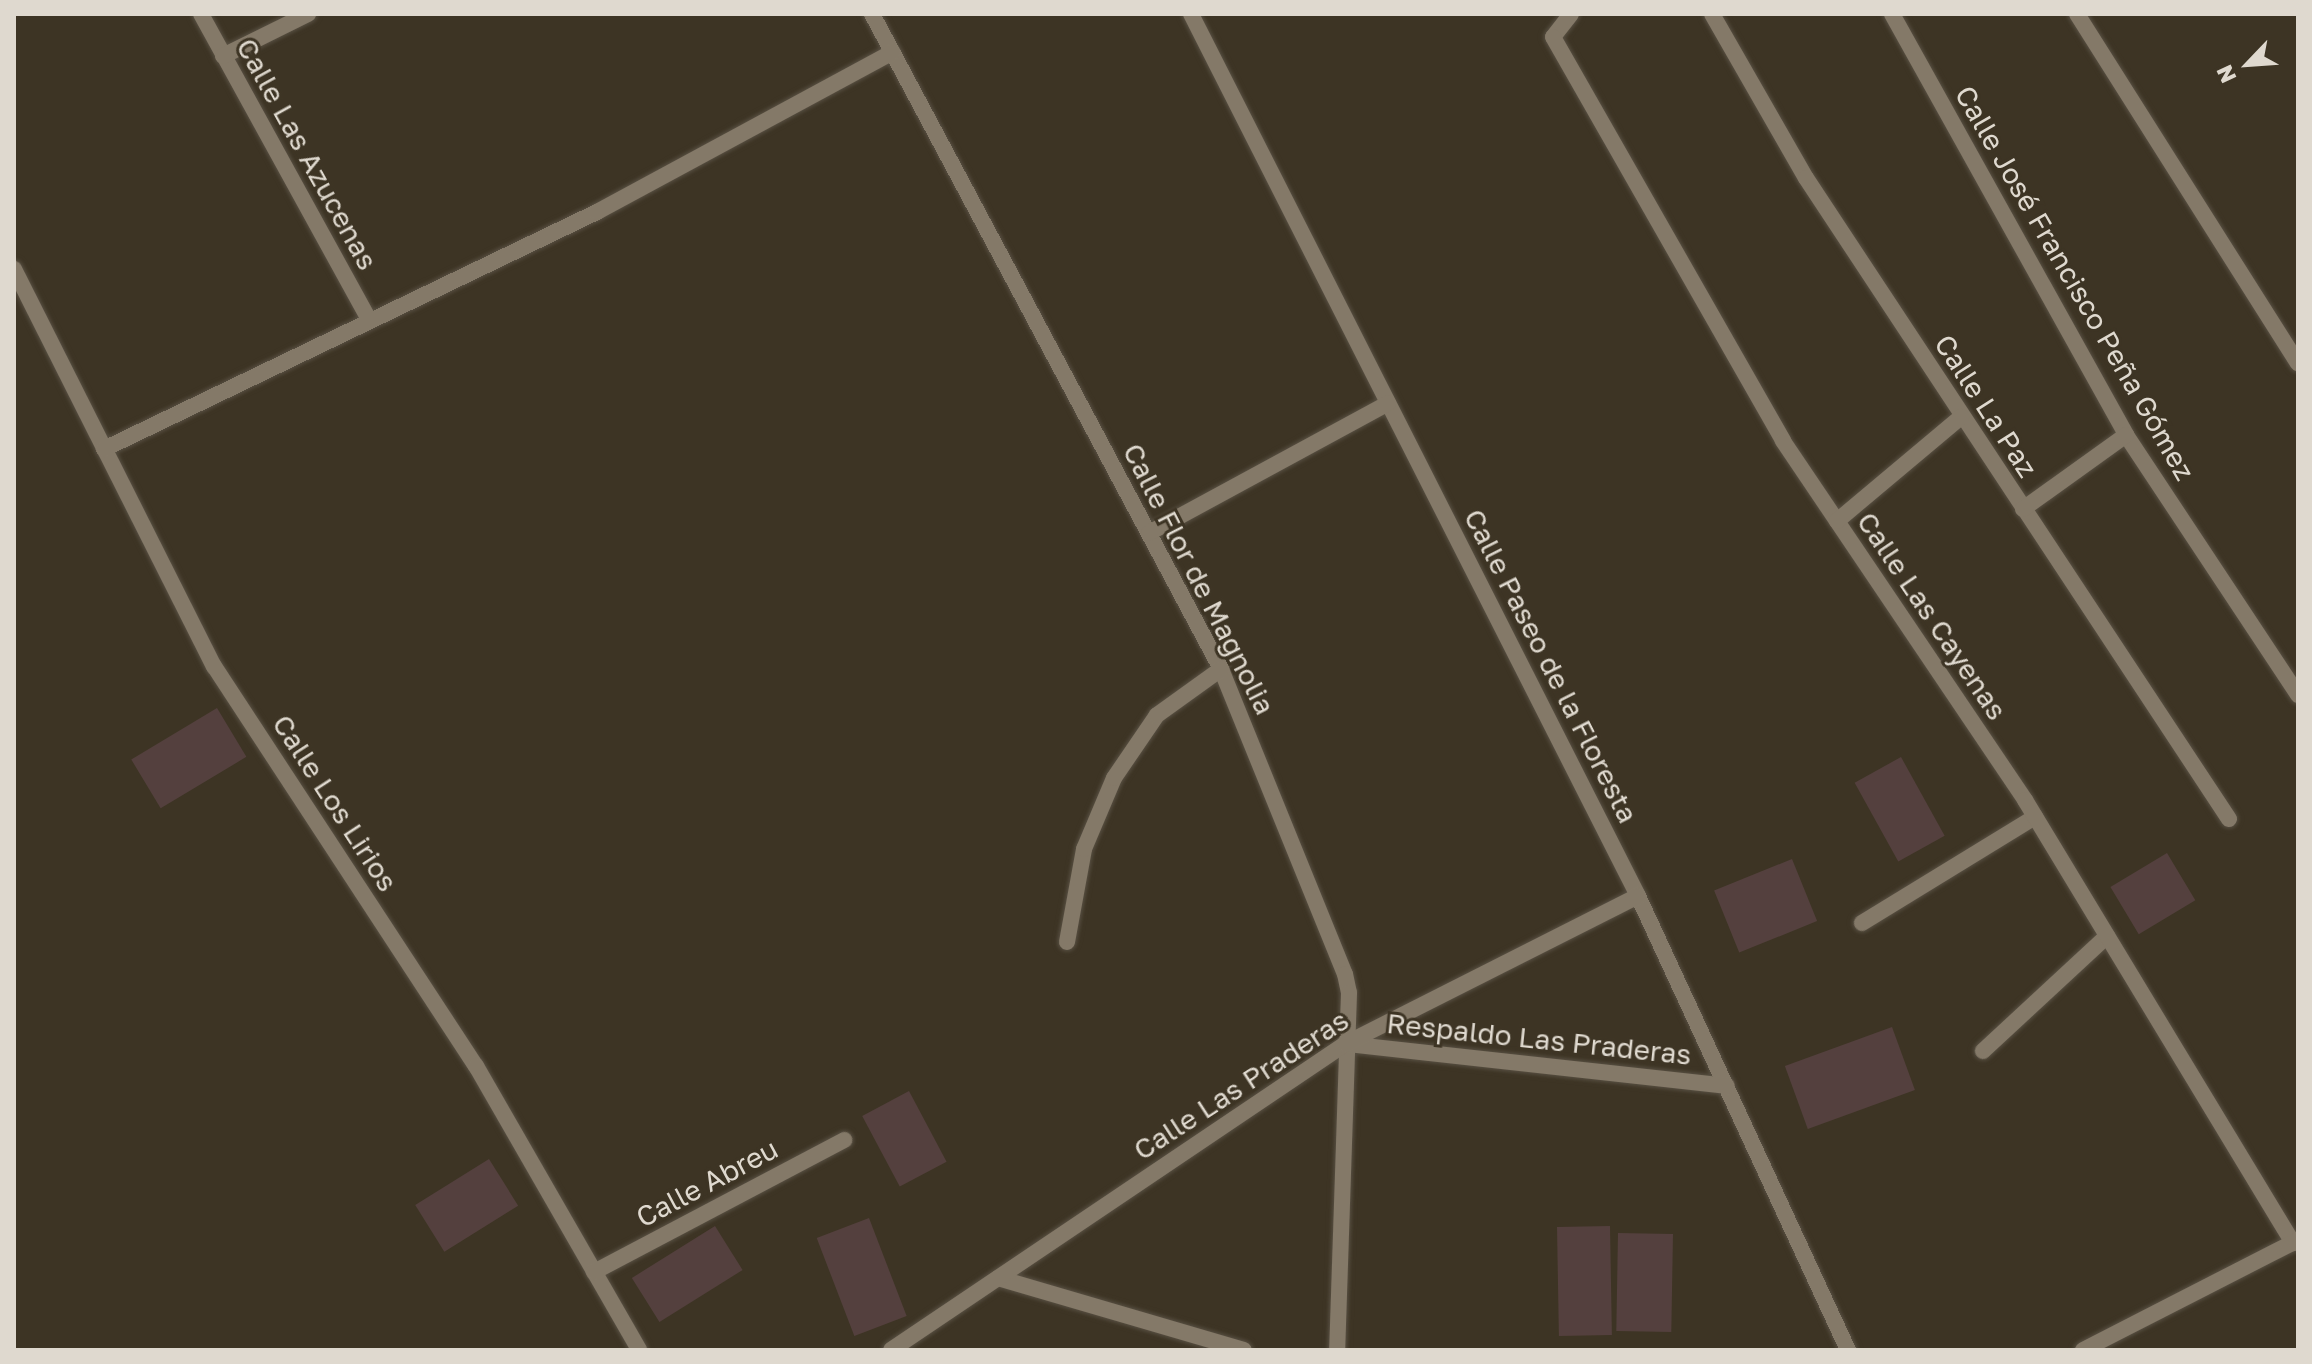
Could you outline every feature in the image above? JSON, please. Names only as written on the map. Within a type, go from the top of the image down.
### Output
[{"type":"street","name":"Calle Las Azucenas","points":[[201,14],[369,319]]},
{"type":"street","points":[[223,56],[308,14]]},
{"type":"street","name":"Calle Flor de Magnolia","points":[[872,14],[1221,669],[1345,974],[1349,993],[1337,1350]]},
{"type":"street","name":"Calle Paseo de la Floresta","points":[[1191,14],[1638,896],[1848,1350]]},
{"type":"street","name":"Calle Las Cayenas","points":[[1571,14],[1553,37],[1783,441],[2035,817],[2295,1241]]},
{"type":"street","name":"Calle La Paz","points":[[1712,14],[1806,178],[2229,819]]},
{"type":"street","name":"Calle José Francisco Peña Gómez","points":[[1892,14],[2126,435],[2298,695]]},
{"type":"street","points":[[2077,14],[2298,363]]},
{"type":"street","points":[[104,449],[597,212],[893,52]]},
{"type":"street","name":"Calle Los Lirios","points":[[14,269],[214,666],[476,1066],[639,1350]]},
{"type":"street","points":[[1149,533],[1388,403]]},
{"type":"street","points":[[1837,521],[1961,417]]},
{"type":"street","points":[[2023,509],[2126,435]]},
{"type":"street","points":[[1067,942],[1084,849],[1114,778],[1157,715],[1221,669]]},
{"type":"street","points":[[1862,923],[2035,817]]},
{"type":"street","name":"Calle Las Praderas","points":[[891,1350],[1345,1044],[1638,896]]},
{"type":"street","points":[[1983,1051],[2107,936]]},
{"type":"street","name":"Respaldo Las Praderas","points":[[1345,1044],[1727,1086]]},
{"type":"street","name":"Calle Abreu","points":[[594,1272],[844,1140]]},
{"type":"street","points":[[2083,1350],[2295,1241]]},
{"type":"street","points":[[998,1278],[1244,1350]]},
{"type":"building","points":[[217,708],[246,757],[161,808],[131,760]]},
{"type":"building","points":[[1901,757],[1945,836],[1898,861],[1855,783]]},
{"type":"building","points":[[2167,853],[2195,900],[2139,934],[2110,887]]},
{"type":"building","points":[[1792,859],[1817,921],[1739,953],[1714,890]]},
{"type":"building","points":[[1892,1027],[1915,1090],[1808,1129],[1785,1066]]},
{"type":"building","points":[[909,1091],[947,1162],[900,1187],[862,1116]]},
{"type":"building","points":[[489,1159],[518,1206],[444,1252],[415,1205]]},
{"type":"building","points":[[869,1218],[907,1316],[854,1336],[817,1238]]},
{"type":"building","points":[[715,1226],[743,1270],[659,1322],[632,1278]]},
{"type":"building","points":[[1610,1226],[1612,1335],[1559,1336],[1557,1227]]},
{"type":"building","points":[[1618,1233],[1673,1234],[1671,1332],[1616,1331]]}]
